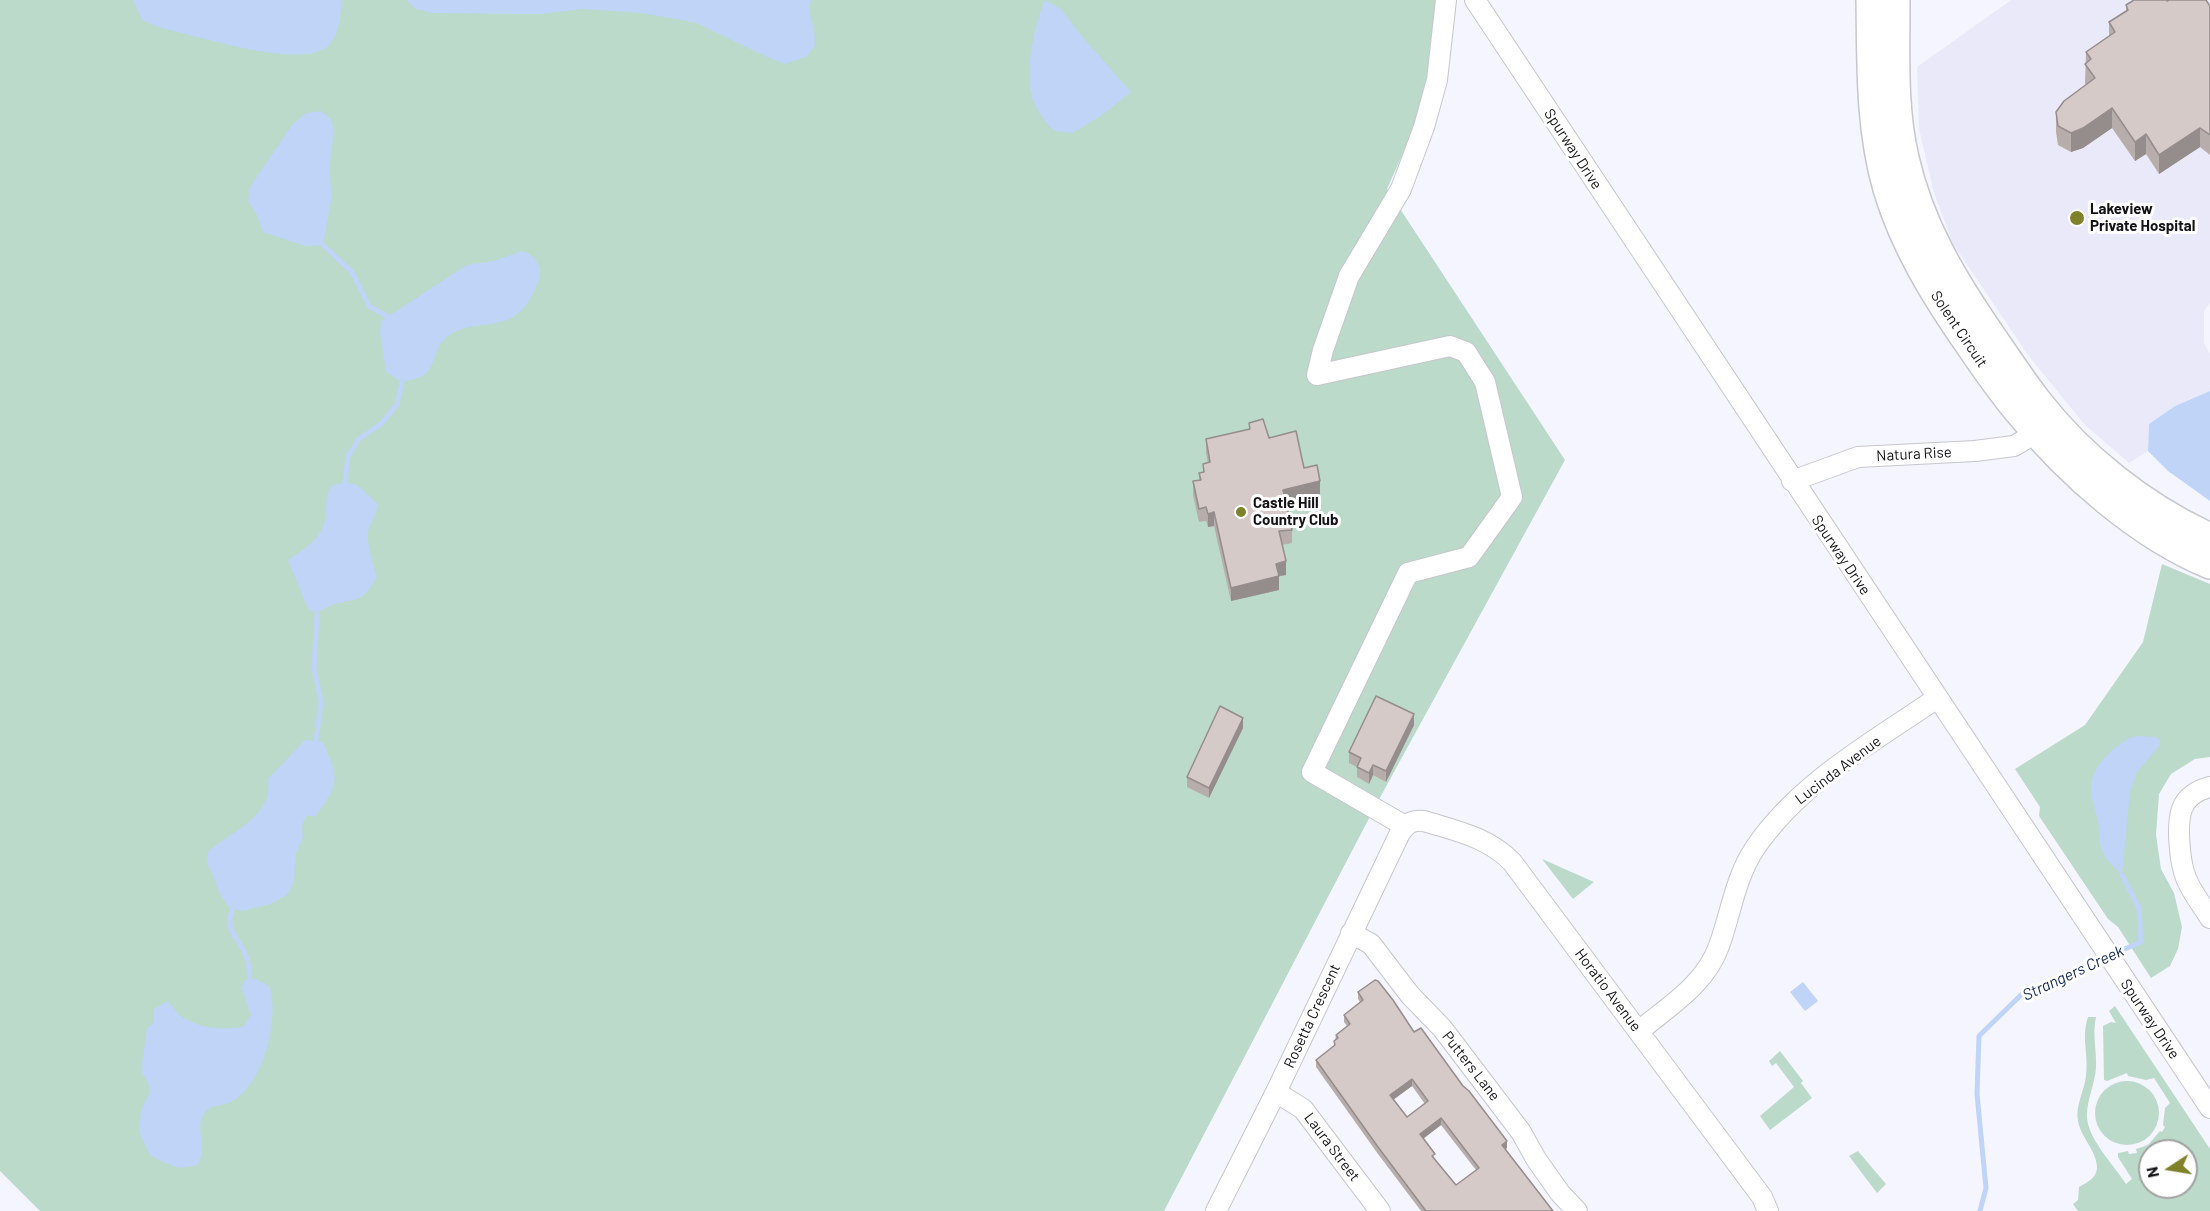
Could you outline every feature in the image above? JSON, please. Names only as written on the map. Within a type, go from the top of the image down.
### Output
[{"type":"street","points":[[1407,824],[1312,772],[1408,573],[1469,557],[1512,497],[1485,382],[1466,352],[1450,346],[1317,375],[1323,350],[1349,276],[1401,189],[1424,127],[1437,80],[1446,0]]},
{"type":"street","name":"Spurway Drive","points":[[1474,0],[2210,1108]]},
{"type":"street","name":"Solent Circuit","points":[[1870,0],[1871,89],[1876,141],[1887,189],[1911,251],[1946,311],[2002,392],[2036,433],[2077,474],[2133,520],[2174,547],[2210,566]]},
{"type":"street","name":"Solent Circuit","points":[[1896,0],[1898,117],[1905,158],[1924,221],[1958,284],[2038,401],[2064,432],[2089,456],[2136,493],[2210,537]]},
{"type":"street","name":"Natura Rise","points":[[1792,481],[1858,457],[1975,451],[2014,446],[2036,433]]},
{"type":"street","name":"Lucinda Avenue","points":[[1639,1030],[1695,986],[1707,970],[1719,947],[1739,879],[1754,850],[1778,817],[1808,788],[1937,698]]},
{"type":"street","points":[[2210,787],[2196,792],[2187,800],[2182,809],[2180,823],[2181,860],[2185,877],[2210,918]]},
{"type":"street","name":"Horatio Avenue","points":[[1407,824],[1415,820],[1433,824],[1478,838],[1502,851],[1639,1030],[1762,1197],[1768,1211]]},
{"type":"street","name":"Rosetta Crescent","points":[[1216,1211],[1276,1092],[1351,933],[1407,824]]},
{"type":"street","name":"Putters Lane","points":[[1351,933],[1371,944],[1410,995],[1442,1028],[1521,1132],[1536,1159],[1560,1192],[1577,1211]]},
{"type":"street","name":"Laura Street","points":[[1276,1092],[1303,1109],[1380,1211]]},
{"type":"shaded area","name":"Lakeview Private Hospital","points":[[2011,0],[2210,0],[2210,303],[2204,311],[2204,343],[2210,354],[2210,391],[2175,406],[2149,424],[2148,451],[2129,463],[2084,424],[2028,355],[1953,244],[1934,193],[1919,129],[1917,67]]},
{"type":"green space","name":"Castle Hill Country Club","points":[[0,0],[1443,0],[1434,84],[1387,189],[1565,460],[1377,803],[1164,1211],[40,1211],[0,1171]]},
{"type":"green space","points":[[2162,564],[2210,584],[2210,757],[2195,759],[2171,774],[2159,794],[2156,835],[2161,869],[2174,893],[2182,927],[2178,949],[2170,966],[2151,978],[2118,927],[2108,919],[2039,816],[2040,807],[2015,769],[2085,725],[2143,642]]},
{"type":"green space","points":[[1542,859],[1594,882],[1573,899]]},
{"type":"green space","points":[[2115,1006],[2210,1149],[2210,1211],[2078,1211],[2073,1204],[2078,1200],[2079,1187],[2093,1178],[2097,1168],[2077,1115],[2086,1076],[2085,1032],[2088,1017],[2096,1017],[2094,1030],[2096,1062],[2087,1115],[2091,1132],[2102,1151],[2126,1184],[2132,1179],[2118,1157],[2118,1153],[2128,1151],[2129,1154],[2137,1153],[2136,1149],[2138,1148],[2138,1199],[2198,1199],[2198,1139],[2153,1139],[2165,1127],[2163,1125],[2165,1108],[2170,1103],[2154,1078],[2146,1080],[2128,1076],[2127,1073],[2107,1081],[2104,1080],[2103,1026],[2111,1022],[2116,1023],[2109,1011]]},
{"type":"green space","points":[[1780,1051],[1803,1081],[1801,1083],[1812,1098],[1770,1130],[1760,1116],[1794,1087],[1776,1063],[1772,1066],[1769,1061]]},
{"type":"green space","points":[[2121,1081],[2133,1081],[2145,1086],[2154,1095],[2159,1107],[2159,1119],[2154,1131],[2146,1139],[2138,1139],[2138,1143],[2133,1145],[2121,1145],[2109,1140],[2100,1131],[2095,1119],[2095,1107],[2100,1095],[2109,1086]]},
{"type":"green space","points":[[1858,1151],[1886,1184],[1877,1193],[1849,1156]]},
{"type":"water","points":[[133,0],[342,0],[338,29],[330,44],[317,52],[298,55],[248,49],[158,27],[142,20]]},
{"type":"water","points":[[407,0],[811,0],[809,10],[815,46],[806,57],[785,64],[694,22],[640,13],[583,9],[540,14],[434,13],[415,9]]},
{"type":"water","points":[[1045,0],[1061,9],[1131,92],[1102,115],[1073,133],[1054,131],[1037,109],[1030,89],[1032,50],[1037,23]]},
{"type":"water","points":[[321,111],[330,118],[334,130],[329,170],[332,196],[323,245],[305,246],[263,232],[256,213],[248,201],[250,187],[292,125],[306,113]]},
{"type":"water","points":[[522,251],[536,260],[540,276],[534,292],[515,316],[505,321],[472,326],[448,336],[440,345],[428,371],[422,376],[402,382],[386,372],[380,332],[381,321],[462,268],[471,264],[494,261]]},
{"type":"water","points":[[2210,391],[2210,501],[2168,471],[2148,451],[2149,424],[2175,406]]},
{"type":"water","points":[[345,482],[357,485],[378,504],[368,533],[369,549],[377,577],[362,596],[333,604],[317,613],[308,609],[288,560],[316,538],[323,526],[331,486]]},
{"type":"water","points":[[2136,736],[2156,737],[2160,741],[2159,746],[2137,772],[2130,791],[2122,875],[2103,854],[2091,785],[2101,762],[2115,748]]},
{"type":"water","points":[[305,740],[323,742],[335,780],[333,788],[316,816],[306,816],[302,826],[303,837],[296,853],[294,881],[288,894],[271,904],[242,911],[229,907],[219,893],[207,864],[208,852],[256,815],[267,798],[268,779]]},
{"type":"water","points":[[257,979],[270,987],[272,1016],[266,1050],[252,1082],[243,1094],[227,1104],[212,1107],[203,1115],[200,1129],[202,1154],[198,1165],[179,1168],[150,1155],[139,1132],[141,1110],[150,1092],[148,1082],[141,1071],[147,1028],[154,1022],[154,1009],[168,1001],[181,1016],[195,1024],[219,1028],[243,1027],[251,1015],[241,987],[245,980]]},
{"type":"water","points":[[1803,982],[1818,1001],[1805,1011],[1790,992]]},
{"type":"building","points":[[2134,0],[2206,0],[2210,6],[2210,135],[2200,128],[2159,155],[2146,134],[2135,142],[2112,108],[2083,128],[2071,133],[2058,126],[2056,112],[2064,101],[2095,78],[2085,64],[2091,59],[2086,52],[2115,32],[2109,22],[2128,10],[2126,5]]},
{"type":"building","name":"Castle Hill Country Club","points":[[1263,419],[1269,438],[1296,431],[1304,468],[1317,465],[1320,481],[1283,490],[1292,530],[1279,531],[1286,561],[1276,564],[1279,576],[1231,588],[1214,512],[1208,514],[1206,507],[1199,509],[1193,481],[1201,480],[1199,473],[1204,472],[1203,464],[1210,462],[1206,439],[1250,429],[1249,423]]},
{"type":"building","points":[[1376,696],[1414,714],[1386,771],[1373,765],[1369,773],[1357,767],[1361,758],[1349,752]]},
{"type":"building","points":[[1220,706],[1243,718],[1209,788],[1187,777]]},
{"type":"building","points":[[1375,980],[1378,981],[1414,1032],[1421,1028],[1507,1141],[1502,1145],[1553,1211],[1426,1211],[1316,1060],[1335,1045],[1334,1041],[1338,1038],[1336,1035],[1350,1024],[1344,1015],[1363,1000],[1358,992]],"holes":[[[1412,1079],[1428,1101],[1407,1117],[1390,1095]],[[1441,1118],[1479,1168],[1456,1185],[1432,1156],[1435,1154],[1420,1134]]]},
{"type":"waterway","points":[[323,245],[352,272],[369,306],[388,317]]},
{"type":"waterway","points":[[345,482],[348,456],[359,439],[382,423],[397,404],[402,382]]},
{"type":"waterway","points":[[316,741],[321,701],[314,669],[317,613]]},
{"type":"waterway","name":"Strangers Creek","points":[[1980,1211],[1986,1188],[1977,1094],[1979,1036],[2023,993],[2141,942],[2139,908],[2122,875]]},
{"type":"waterway","points":[[233,908],[230,916],[231,928],[246,956],[250,979]]},
{"type":"place","name":"Lakeview Private Hospital","points":[[2077,218]]},
{"type":"place","name":"Castle Hill Country Club","points":[[1241,512]]}]
